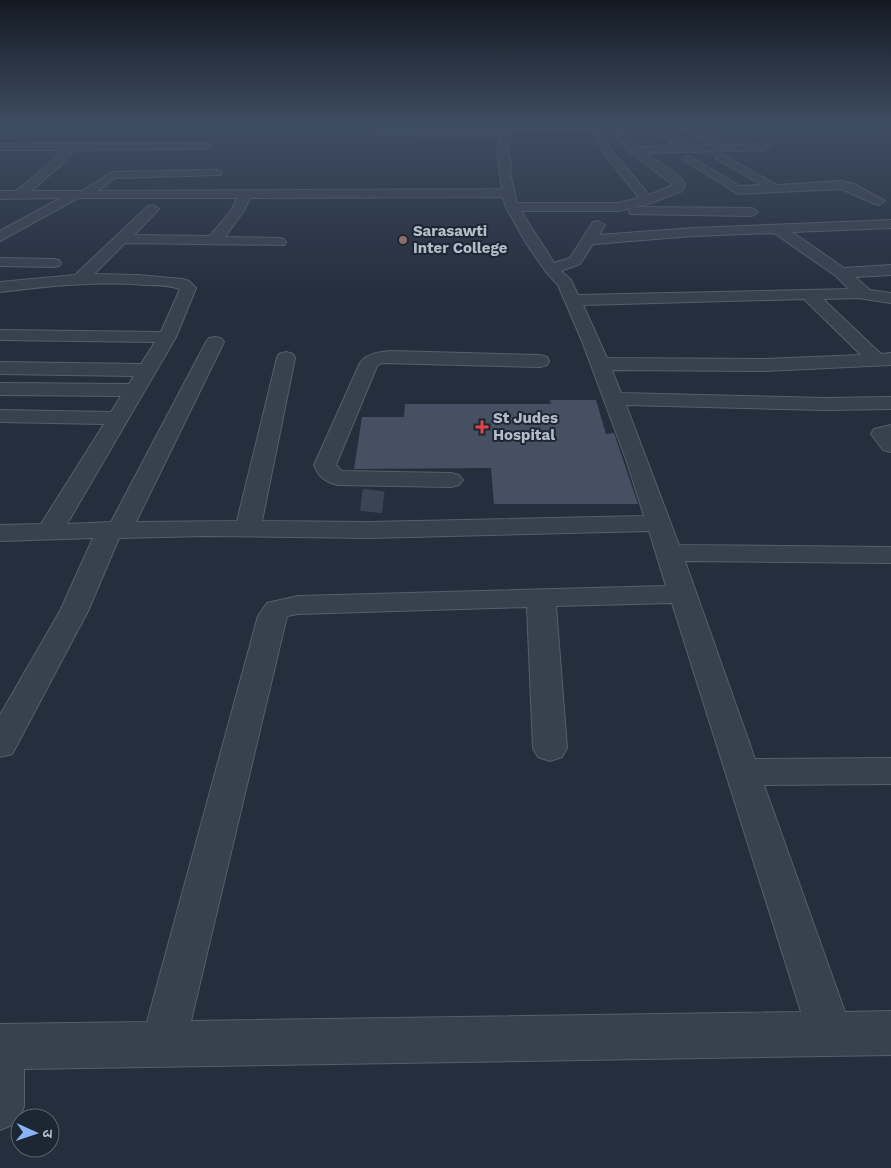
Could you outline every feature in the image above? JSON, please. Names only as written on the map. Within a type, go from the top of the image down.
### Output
[{"type":"street","points":[[19,195],[36,181]]},
{"type":"street","points":[[2,235],[80,195],[103,181]]},
{"type":"street","points":[[266,194],[280,181]]},
{"type":"street","points":[[350,194],[355,181]]},
{"type":"street","points":[[423,181],[427,194]]},
{"type":"street","points":[[506,181],[510,200],[533,244],[551,269],[565,283],[573,300],[638,462],[830,1034]]},
{"type":"street","points":[[631,181],[647,200]]},
{"type":"street","points":[[606,210],[628,206],[675,190],[679,185],[676,181]]},
{"type":"street","points":[[724,181],[736,189],[846,186],[879,201]]},
{"type":"street","points":[[764,181],[812,202]]},
{"type":"street","points":[[218,236],[237,212],[245,194]]},
{"type":"street","points":[[0,195],[427,194],[606,210],[764,212]]},
{"type":"street","points":[[79,280],[153,209]]},
{"type":"street","points":[[551,269],[575,261],[606,210]]},
{"type":"street","points":[[828,212],[883,239]]},
{"type":"street","points":[[16,214],[41,214]]},
{"type":"street","points":[[589,240],[693,232],[891,224]]},
{"type":"street","points":[[778,229],[863,290],[865,292],[862,294]]},
{"type":"street","points":[[125,235],[218,236],[279,242]]},
{"type":"street","points":[[0,262],[54,262]]},
{"type":"street","points":[[841,273],[891,270]]},
{"type":"street","points":[[0,287],[79,280],[144,280],[183,284],[188,288],[167,337],[49,532]]},
{"type":"street","points":[[573,300],[862,294],[891,298]]},
{"type":"street","points":[[809,295],[884,359]]},
{"type":"street","points":[[4,340],[167,337]]},
{"type":"street","points":[[0,745],[74,610],[215,342]]},
{"type":"street","points":[[248,527],[286,358]]},
{"type":"street","points":[[540,361],[378,358],[369,363],[359,383],[326,465],[330,475],[338,478],[372,502],[659,522]]},
{"type":"street","points":[[600,364],[764,365],[884,359]]},
{"type":"street","points":[[0,368],[147,370]]},
{"type":"street","points":[[0,389],[134,390]]},
{"type":"street","points":[[613,399],[891,404]]},
{"type":"street","points":[[0,416],[118,418]]},
{"type":"street","points":[[891,431],[882,434],[891,445]]},
{"type":"street","points":[[0,534],[115,529],[248,527],[372,502],[450,480]]},
{"type":"street","points":[[669,553],[891,555]]},
{"type":"street","points":[[163,1045],[272,616],[277,609],[298,605],[682,594]]},
{"type":"street","points":[[541,598],[550,748]]},
{"type":"street","points":[[742,772],[891,771]]},
{"type":"street","points":[[0,1106],[1,1047],[891,1033]]},
{"type":"building","points":[[550,400],[596,400],[606,434],[614,433],[638,504],[494,504],[491,468],[354,469],[362,417],[404,417],[405,404],[551,404]]},
{"type":"tunnel","points":[[371,512],[374,488]]},
{"type":"place","name":"Sarasawti Inter College","points":[[403,240]]},
{"type":"place","name":"St Judes Hospital","points":[[482,427]]}]
